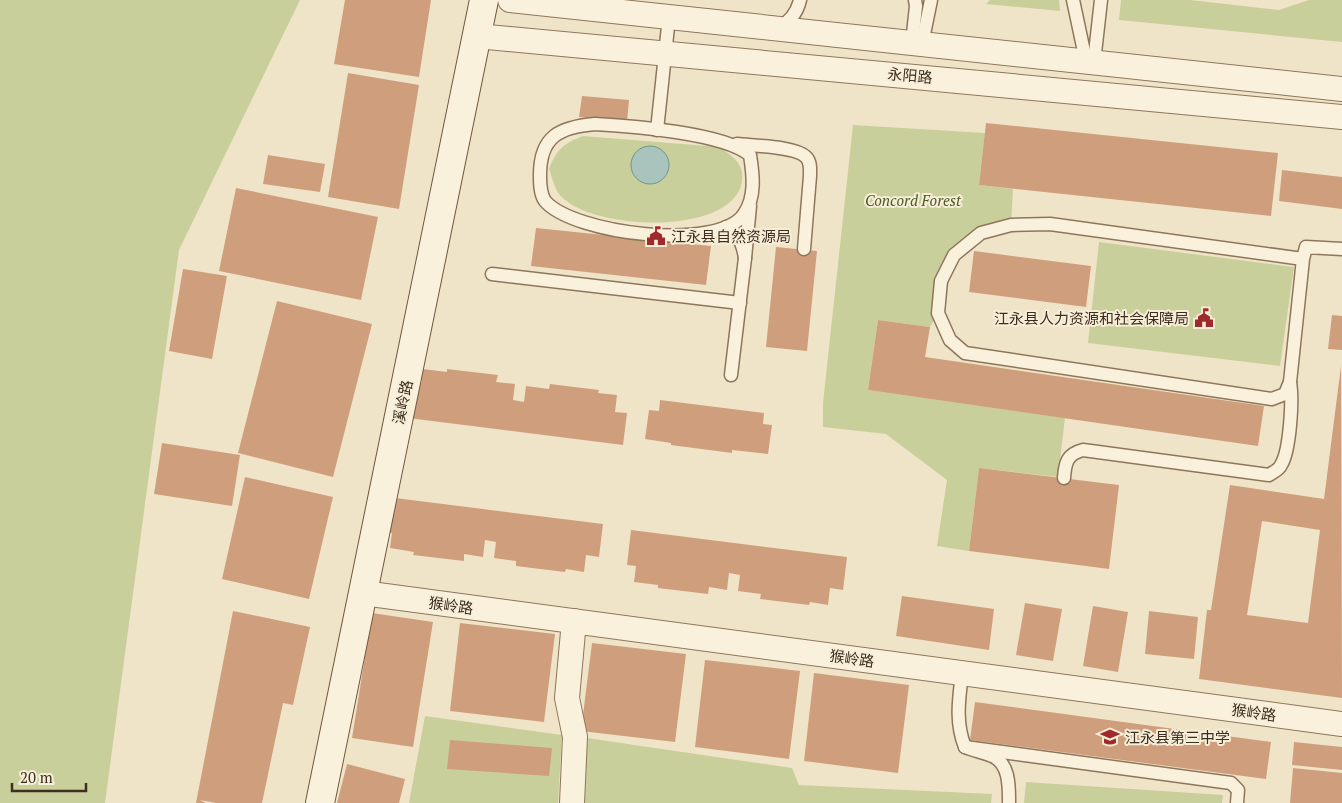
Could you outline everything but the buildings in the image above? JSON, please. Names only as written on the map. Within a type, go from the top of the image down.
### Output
[{"type":"street","name":"溪岭路","points":[[320,803],[484,0]]},
{"type":"street","points":[[510,0],[1342,89]]},
{"type":"street","name":"永阳路","points":[[477,36],[1342,117]]},
{"type":"street","name":"猴岭路","points":[[363,593],[1342,724]]},
{"type":"street","points":[[572,803],[575,737],[567,698],[574,621]]},
{"type":"lane","points":[[776,28],[789,23],[799,7],[800,0]]},
{"type":"lane","points":[[915,0],[917,44]]},
{"type":"lane","points":[[917,44],[931,0]]},
{"type":"lane","points":[[1072,0],[1090,62]]},
{"type":"lane","points":[[1090,62],[1101,0]]},
{"type":"lane","points":[[657,130],[670,17]]},
{"type":"lane","points":[[750,202],[744,216],[726,227],[688,234],[646,235],[611,230],[582,223],[545,200],[540,188],[540,163],[543,150],[553,138],[570,126],[612,125],[657,130],[726,143],[798,151],[807,158],[810,166],[804,249]]},
{"type":"lane","points":[[726,143],[741,148],[750,155],[753,186],[731,375]]},
{"type":"lane","points":[[752,170],[758,154],[776,149]]},
{"type":"lane","points":[[1290,382],[1285,394],[1272,399],[965,353],[950,340],[938,313],[941,281],[954,255],[981,233],[1011,225],[1059,225],[1303,259]]},
{"type":"lane","points":[[726,227],[732,229],[738,236],[745,258]]},
{"type":"lane","points":[[1064,478],[1066,462],[1074,452],[1083,450],[1269,475],[1280,468],[1285,459],[1292,399],[1290,382],[1303,259],[1306,247],[1342,249]]},
{"type":"lane","points":[[492,274],[740,303]]},
{"type":"lane","points":[[962,673],[958,715],[959,732],[965,747]]},
{"type":"lane","points":[[965,747],[994,756],[1004,768],[1010,783],[1009,803]]},
{"type":"lane","points":[[965,747],[1231,783],[1238,790],[1237,803]]},
{"type":"green space","points":[[0,0],[300,0],[179,250],[105,803],[0,803]]},
{"type":"green space","points":[[990,0],[1059,0],[1060,11],[986,4]]},
{"type":"green space","points":[[1121,0],[1190,0],[1279,10],[1309,0],[1342,0],[1342,42],[1119,20]]},
{"type":"green space","name":"Concord Forest","points":[[853,125],[985,133],[979,185],[1013,189],[1011,225],[981,233],[954,255],[938,313],[930,327],[878,320],[868,390],[1065,418],[1058,477],[979,468],[969,551],[937,546],[947,480],[886,434],[823,427],[823,403]]},
{"type":"green space","points":[[583,136],[720,147],[740,166],[742,182],[732,200],[713,212],[687,220],[658,223],[627,221],[598,215],[575,206],[559,194],[549,169],[562,148],[571,141]]},
{"type":"green space","points":[[1099,242],[1294,267],[1280,366],[1088,343]]},
{"type":"green space","points":[[425,716],[562,735],[558,803],[409,803]]},
{"type":"green space","points":[[587,738],[792,768],[799,785],[992,794],[991,803],[584,803]]},
{"type":"green space","points":[[1026,782],[1223,795],[1222,803],[1024,803]]},
{"type":"water","points":[[650,146],[663,152],[669,165],[663,178],[650,184],[637,178],[631,165],[637,152]]},
{"type":"place","name":"江永县自然资源局","points":[[656,236]]},
{"type":"place","name":"江永县人力资源和社会保障局","points":[[1204,318]]},
{"type":"place","name":"江永县第三中学","points":[[1110,737]]}]
